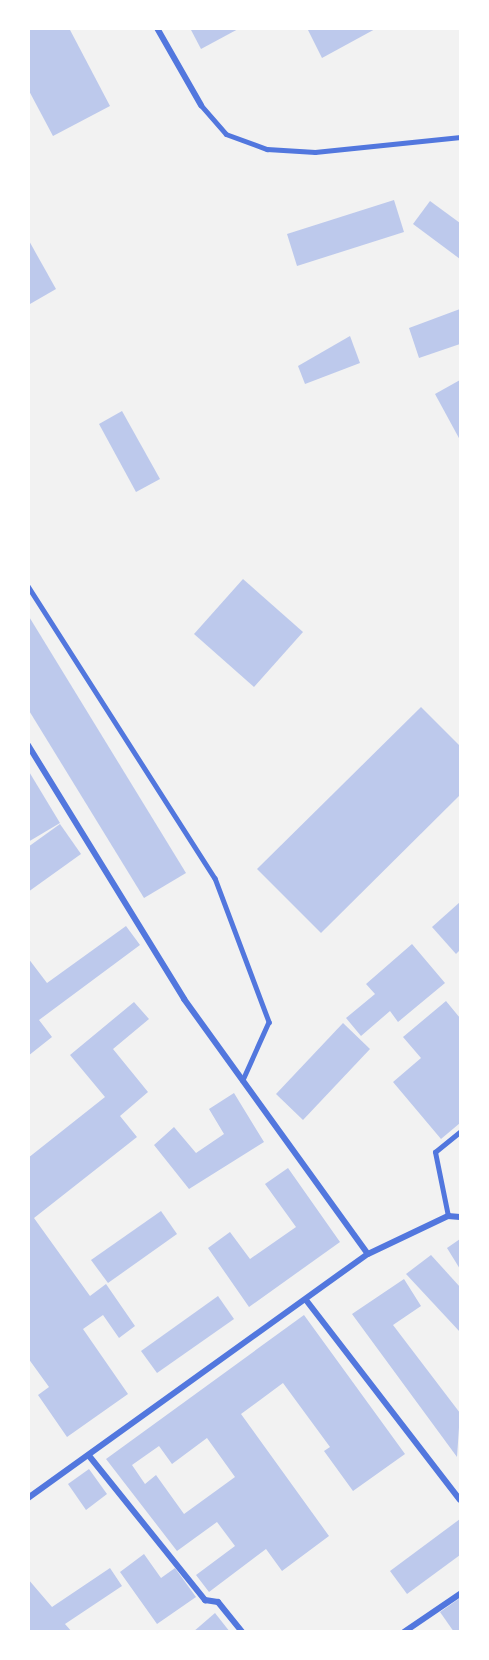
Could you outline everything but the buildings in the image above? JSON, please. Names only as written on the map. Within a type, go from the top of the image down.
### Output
[{"type":"street","points":[[157,28],[201,105]]},
{"type":"street","points":[[28,745],[184,999],[368,1254]]},
{"type":"street","points":[[28,1498],[90,1457],[368,1254],[448,1216],[460,1217]]},
{"type":"street","points":[[306,1300],[460,1500]]},
{"type":"street","points":[[90,1457],[205,1600],[218,1602],[242,1632]]},
{"type":"street","points":[[404,1632],[460,1594]]},
{"type":"lane","points":[[201,105],[226,134],[267,149],[315,152],[460,137]]},
{"type":"lane","points":[[28,586],[215,878],[269,1022],[243,1080]]},
{"type":"lane","points":[[448,1216],[435,1152],[460,1132]]}]
